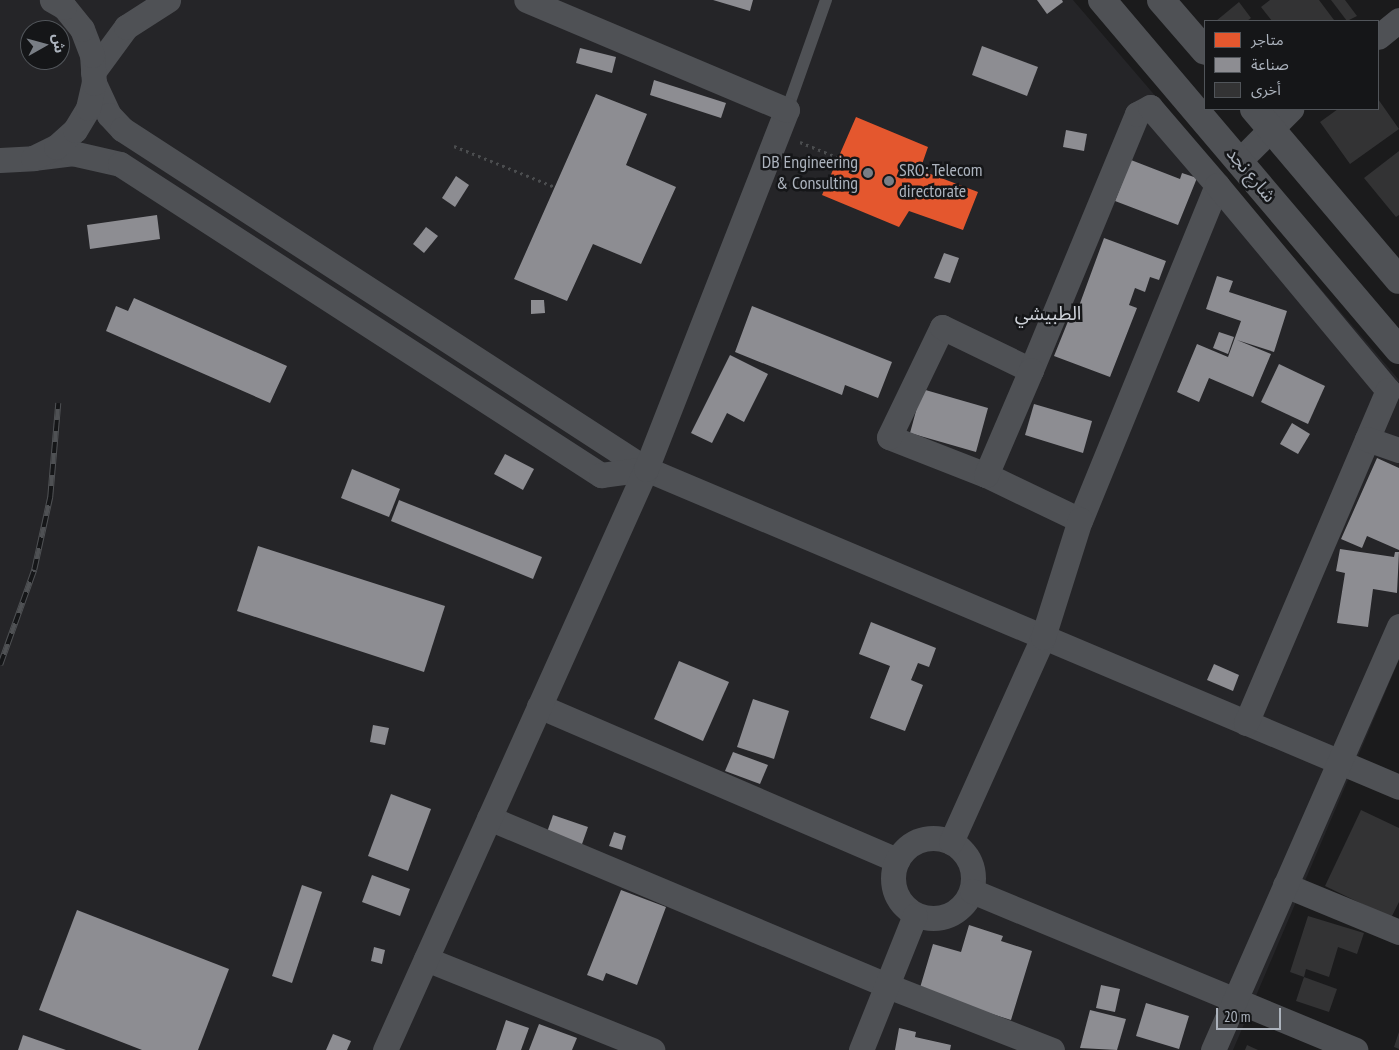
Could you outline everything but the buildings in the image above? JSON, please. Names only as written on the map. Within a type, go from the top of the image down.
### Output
[{"type":"street","points":[[33,158],[56,147],[75,130],[88,108],[94,77],[92,55],[82,29],[64,7],[52,0]]},
{"type":"street","points":[[94,77],[126,27],[168,0]]},
{"type":"street","name":"شارع نجد","points":[[1102,0],[1399,350]]},
{"type":"street","points":[[1161,0],[1204,50]]},
{"type":"street","points":[[385,1050],[646,469],[787,110],[537,2]]},
{"type":"street","points":[[1379,37],[1399,20]]},
{"type":"street","points":[[94,77],[109,115],[122,129],[646,469],[1399,787]]},
{"type":"street","points":[[986,476],[1137,114],[1150,107],[1388,390],[1246,723]]},
{"type":"street","points":[[1239,161],[1262,118],[1289,110]]},
{"type":"street","points":[[1262,118],[1399,280]]},
{"type":"street","points":[[0,160],[72,153],[120,164],[601,475],[646,469]]},
{"type":"street","points":[[951,842],[1043,636],[1080,520],[1217,185]]},
{"type":"street","points":[[1031,370],[942,326],[889,437],[986,476],[1080,520]]},
{"type":"street","points":[[1367,439],[1399,450]]},
{"type":"street","points":[[1213,1050],[1399,626]]},
{"type":"street","points":[[539,706],[897,860]]},
{"type":"street","points":[[489,818],[888,986],[1052,1050]]},
{"type":"street","points":[[940,838],[951,842],[968,858],[974,880],[972,891],[959,910],[949,916],[926,919],[915,915],[905,908],[894,889],[892,877],[897,860],[908,847],[917,841],[940,838]]},
{"type":"street","points":[[1285,885],[1399,932]]},
{"type":"street","points":[[972,891],[1355,1050]]},
{"type":"street","points":[[861,1050],[915,915]]},
{"type":"street","points":[[426,959],[652,1050]]},
{"type":"lane","points":[[787,110],[826,0]]},
{"type":"path","points":[[778,133],[839,158]]},
{"type":"path","points":[[454,146],[555,188]]},
{"type":"shaded area","points":[[0,0],[1073,0],[1399,380],[1399,660],[1233,1050],[0,1050]]},
{"type":"railway","points":[[0,665],[34,570],[50,497],[58,403]]},
{"type":"place","name":"DB Engineering & Consulting","points":[[868,173]]},
{"type":"place","name":"SRO: Telecom directorate","points":[[889,181]]},
{"type":"district","name":"الطبيشي","points":[[1048,314]]}]
